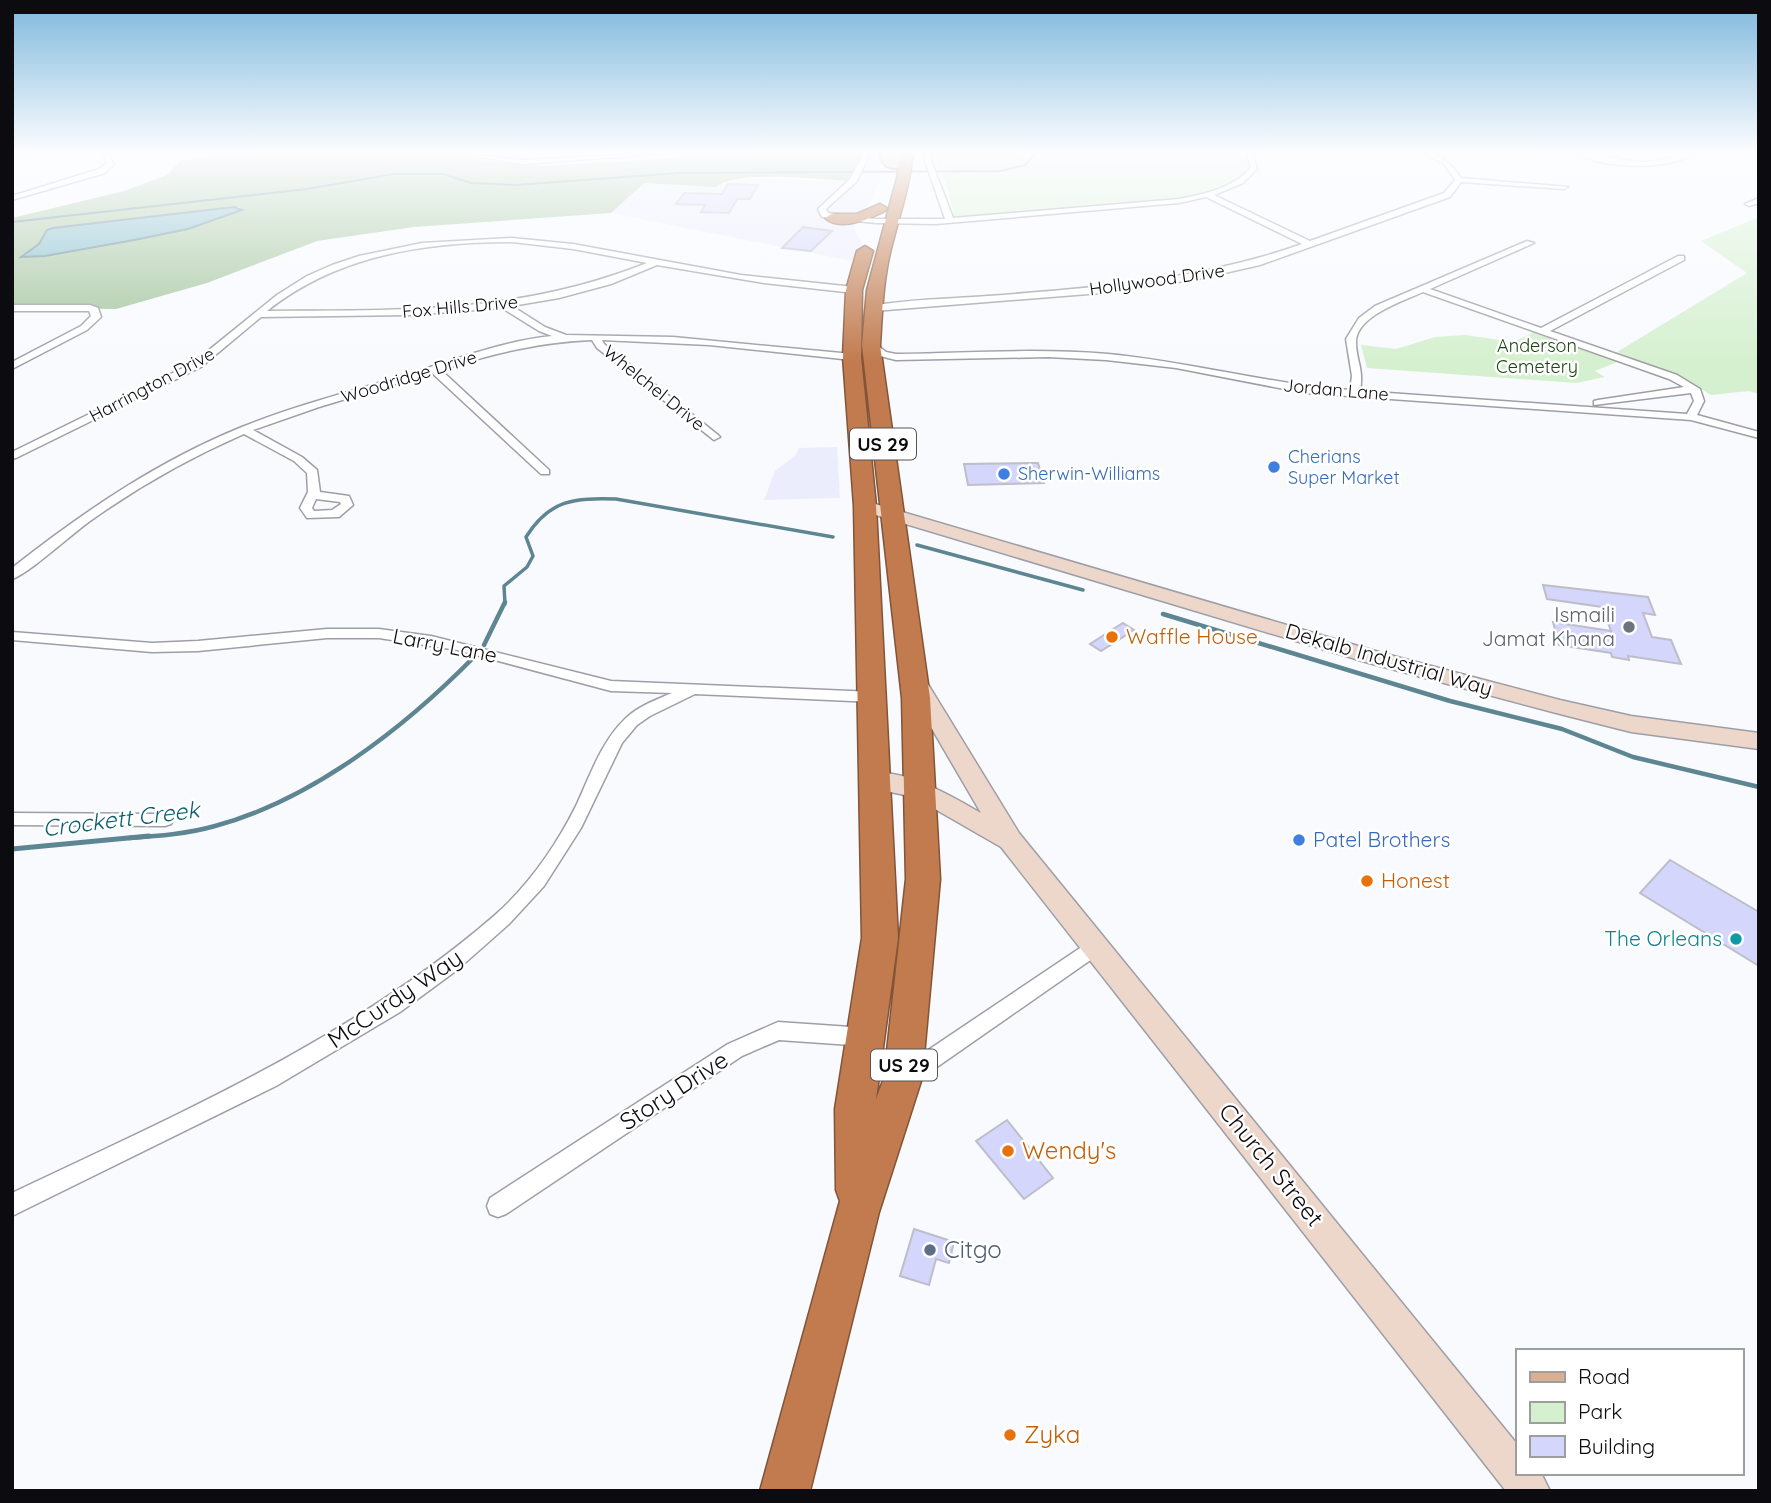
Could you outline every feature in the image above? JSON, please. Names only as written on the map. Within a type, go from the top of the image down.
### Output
[{"type":"highway","points":[[846,222],[856,225],[874,222]]},
{"type":"highway","name":"US 29","points":[[785,1491],[858,1212],[903,1078],[923,879],[913,677],[877,509],[852,357],[854,290],[875,222]]},
{"type":"highway","name":"US 29","points":[[858,1212],[855,1109],[880,938],[874,697],[864,559],[877,509],[875,376],[871,345],[882,254],[893,222]]},
{"type":"main road","name":"Dekalb Industrial Way","points":[[877,509],[1376,658],[1560,707],[1631,724],[1759,741]]},
{"type":"main road","name":"Church Street","points":[[913,677],[950,747],[976,782],[1010,840],[1516,1472]]},
{"type":"main road","name":"Church Street","points":[[875,781],[920,790],[1010,840]]},
{"type":"main road","name":"Church Street","points":[[1518,1475],[1531,1491]]},
{"type":"street","points":[[1264,222],[1309,244]]},
{"type":"street","name":"Hollywood Drive","points":[[874,308],[1150,285],[1236,268],[1371,222]]},
{"type":"street","name":"Harrington Drive","points":[[12,456],[197,365],[219,350],[284,292],[313,276],[360,260],[431,245],[509,240],[538,242],[793,285],[854,290]]},
{"type":"street","points":[[1355,391],[1351,331],[1378,308],[1530,243]]},
{"type":"street","points":[[1544,330],[1681,258]]},
{"type":"street","name":"Fox Hills Drive","points":[[258,314],[454,312],[505,306],[583,289],[655,263]]},
{"type":"street","points":[[1422,289],[1637,362],[1695,389],[1699,401],[1691,417]]},
{"type":"street","points":[[505,306],[542,329],[565,338]]},
{"type":"street","points":[[12,307],[90,308],[95,310],[96,317],[85,328],[12,366]]},
{"type":"street","name":"Woodridge Drive","points":[[12,575],[66,531],[134,485],[222,439],[296,411],[487,354],[565,338],[596,338],[702,342],[852,357]]},
{"type":"street","name":"Whelchel Drive","points":[[596,338],[600,346],[714,437]]},
{"type":"street","name":"Jordan Lane","points":[[871,345],[888,356],[1048,354],[1106,357],[1176,365],[1294,388],[1691,417],[1759,435]]},
{"type":"street","name":"Jordan Lane","points":[[875,376],[888,362],[913,357]]},
{"type":"street","points":[[434,369],[545,472]]},
{"type":"street","points":[[1564,407],[1695,389]]},
{"type":"street","points":[[246,431],[310,468],[315,476],[313,495]]},
{"type":"street","name":"Larry Lane","points":[[12,636],[123,646],[195,646],[351,633],[404,635],[513,659],[572,679],[611,686],[688,692],[874,697]]},
{"type":"street","name":"McCurdy Way","points":[[12,1205],[302,1061],[395,1004],[448,967],[505,917],[555,859],[605,762],[632,720],[688,692]]},
{"type":"street","points":[[12,818],[165,820]]},
{"type":"street","points":[[903,1078],[1095,946]]},
{"type":"street","name":"Story Drive","points":[[498,1206],[746,1045],[778,1031],[867,1037]]},
{"type":"shaded area","points":[[657,222],[859,222],[854,228],[872,265]]},
{"type":"shaded area","points":[[837,447],[840,498],[764,500],[775,471],[796,455],[799,448]]},
{"type":"green space","points":[[12,222],[105,222],[47,230],[39,244],[21,256],[45,256],[188,229],[203,222],[482,222],[414,227],[317,241],[207,283],[116,309],[12,308]]},
{"type":"green space","points":[[1747,222],[1759,222],[1759,394],[1749,391],[1711,395],[1683,378],[1617,352],[1747,273],[1701,241]]},
{"type":"green space","name":"Anderson Cemetery","points":[[1536,331],[1622,360],[1595,371],[1605,377],[1576,383],[1367,368],[1361,345],[1396,349],[1435,337],[1465,335],[1514,342]]},
{"type":"water","points":[[104,222],[207,222],[134,240],[45,256],[21,257],[39,244],[47,230]]},
{"type":"building","points":[[803,227],[832,231],[811,251],[782,248]]},
{"type":"building","name":"Sherwin-Williams","points":[[1038,463],[1044,483],[968,485],[964,464]]},
{"type":"building","name":"Ismaili Jamat Khana","points":[[1543,585],[1648,597],[1655,615],[1643,613],[1652,637],[1671,640],[1681,664],[1628,656],[1629,660],[1612,657],[1611,653],[1559,645],[1553,622],[1611,631],[1602,607],[1547,599]]},
{"type":"building","name":"Waffle House","points":[[1123,623],[1134,630],[1101,651],[1090,644]]},
{"type":"building","name":"The Orleans","points":[[1670,860],[1759,912],[1759,966],[1640,893]]},
{"type":"building","name":"Wendy's","points":[[1007,1120],[1053,1178],[1024,1199],[976,1141]]},
{"type":"building","name":"Citgo","points":[[914,1229],[954,1242],[949,1263],[936,1259],[929,1285],[900,1276]]},
{"type":"waterway","points":[[505,602],[504,586],[527,567],[533,556],[526,537],[544,515],[564,503],[588,499],[616,499],[833,537]]},
{"type":"waterway","points":[[917,545],[1083,590]]},
{"type":"waterway","points":[[484,645],[505,602]]},
{"type":"waterway","points":[[1163,614],[1450,701],[1562,729],[1633,757],[1759,787]]},
{"type":"waterway","name":"Crockett Creek","points":[[129,838],[204,829],[251,814],[287,798],[321,780],[387,734],[474,657]]},
{"type":"waterway","name":"Crockett Creek","points":[[12,849],[149,836]]},
{"type":"place","name":"Cherians Super Market","points":[[1274,467]]},
{"type":"place","name":"Sherwin-Williams","points":[[1004,474]]},
{"type":"place","name":"Ismaili Jamat Khana","points":[[1629,627]]},
{"type":"place","name":"Waffle House","points":[[1112,637]]},
{"type":"place","name":"Patel Brothers","points":[[1299,840]]},
{"type":"place","name":"Honest","points":[[1367,881]]},
{"type":"place","name":"The Orleans","points":[[1736,939]]},
{"type":"place","name":"Wendy's","points":[[1008,1151]]},
{"type":"place","name":"Citgo","points":[[930,1250]]},
{"type":"place","name":"Zyka","points":[[1010,1435]]}]
